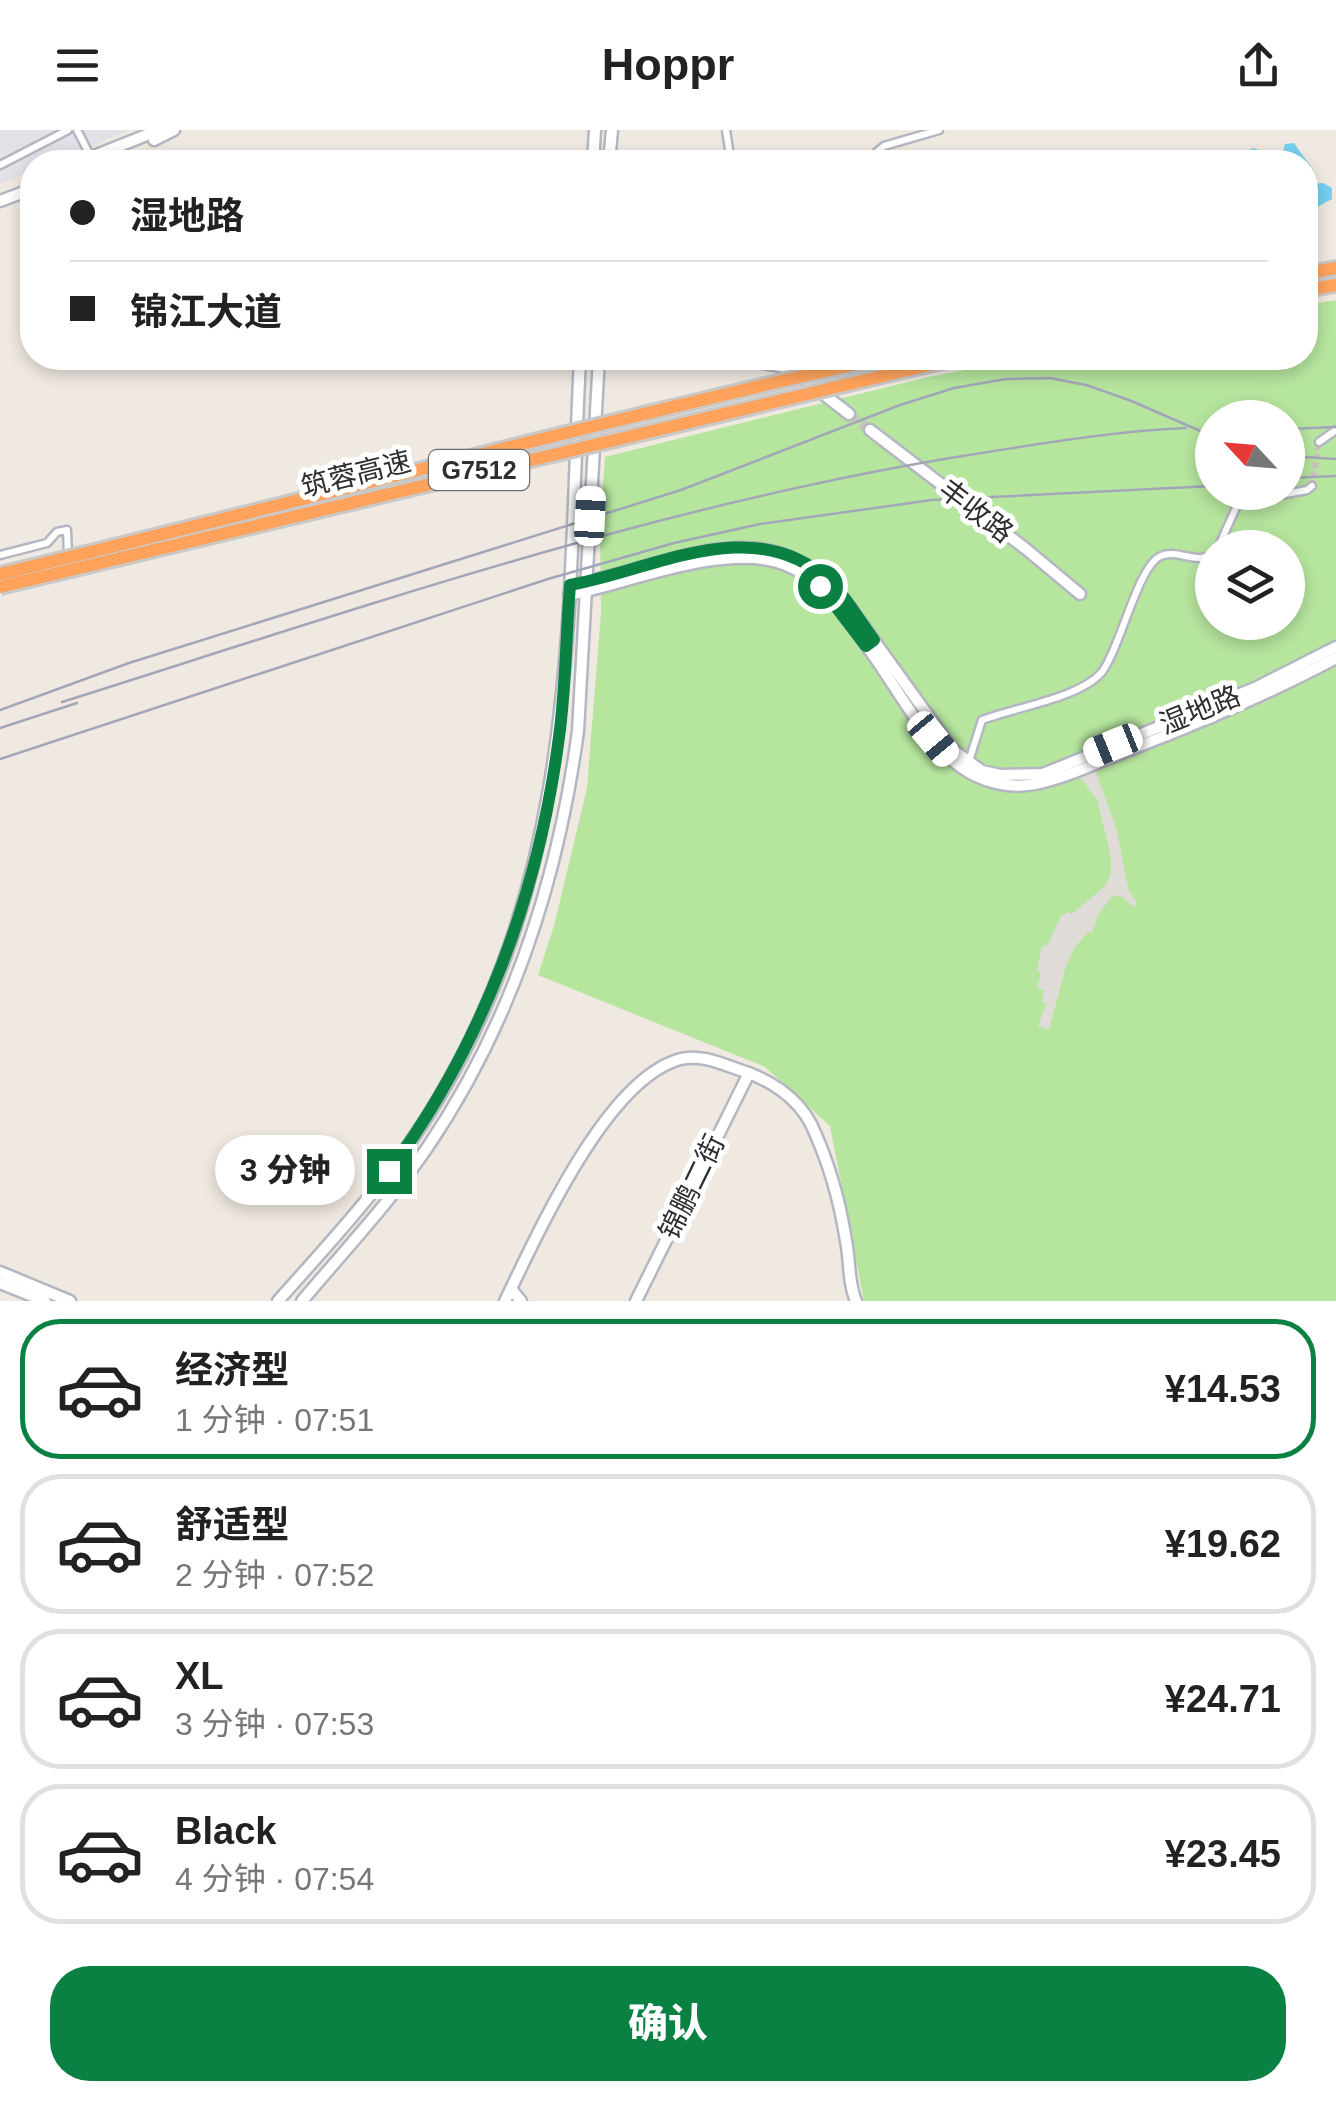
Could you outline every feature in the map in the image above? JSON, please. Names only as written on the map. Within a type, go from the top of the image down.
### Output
[{"type":"highway","name":"筑蓉高速","points":[[0,574],[829,370]]},
{"type":"highway","name":"筑蓉高速","points":[[0,587],[908,370]]},
{"type":"street","points":[[30,150],[68,130]]},
{"type":"street","points":[[117,150],[159,130]]},
{"type":"street","points":[[122,150],[174,130]]},
{"type":"street","points":[[879,150],[940,130]]},
{"type":"street","points":[[278,1301],[357,1213],[414,1138],[455,1069],[524,906],[550,798],[560,735],[579,370]]},
{"type":"street","points":[[302,1301],[371,1221],[428,1146],[483,1050],[525,956],[558,850],[570,787],[582,682],[597,370]]},
{"type":"street","points":[[800,370],[849,414]]},
{"type":"street","name":"丰收路","points":[[870,430],[1026,548],[1080,594]]},
{"type":"street","points":[[1319,442],[1336,430]]},
{"type":"street","points":[[1226,530],[1238,502],[1312,486]]},
{"type":"street","points":[[0,554],[47,543],[58,532],[67,530],[68,574]]},
{"type":"street","points":[[967,765],[982,720],[1083,688],[1102,672],[1114,652],[1140,584],[1156,558],[1164,554],[1195,559]]},
{"type":"street","name":"湿地路","points":[[569,590],[726,557],[777,562],[820,586],[967,765],[995,784],[1014,786],[1048,780],[1202,721],[1336,658]]},
{"type":"street","name":"湿地路","points":[[967,765],[1000,775],[1043,774],[1256,688],[1336,647]]},
{"type":"street","points":[[505,1301],[575,1165],[600,1128],[656,1070],[682,1058],[707,1059],[749,1073],[787,1092],[810,1122],[834,1189],[846,1239],[853,1299]]},
{"type":"street","name":"锦鹏二街","points":[[636,1301],[749,1073]]},
{"type":"street","points":[[0,1272],[70,1301]]},
{"type":"street","points":[[0,1282],[45,1301]]},
{"type":"street","points":[[511,1289],[521,1301]]},
{"type":"shaded area","points":[[0,130],[130,130],[81,150],[20,150],[20,176],[0,184]]},
{"type":"shaded area","points":[[1099,763],[1096,772],[1117,831],[1128,888],[1137,903],[1134,907],[1113,895],[1098,915],[1092,933],[1088,932],[1075,947],[1049,1030],[1038,1026],[1046,1004],[1042,1002],[1044,991],[1037,987],[1042,946],[1048,944],[1061,916],[1072,914],[1105,886],[1111,874],[1111,857],[1097,800],[1080,777],[1072,775]]},
{"type":"green space","points":[[1336,300],[1336,1301],[864,1301],[830,1126],[765,1067],[538,975],[554,926],[587,788],[601,613],[600,528],[605,457],[966,370],[1318,370],[1318,303]]},
{"type":"water","points":[[1294,143],[1299,150],[1283,150],[1285,144]]},
{"type":"water","points":[[1323,183],[1332,188],[1332,199],[1319,206],[1318,184]]},
{"type":"tunnel","points":[[849,414],[870,430]]},
{"type":"tunnel","points":[[1312,486],[1319,442]]},
{"type":"railway","points":[[0,710],[129,663],[681,490],[954,388],[1006,379],[1050,378],[1129,400],[1195,429]]},
{"type":"railway","points":[[1305,428],[1336,427]]},
{"type":"railway","points":[[62,702],[514,561],[743,500],[975,454],[1186,428]]},
{"type":"railway","points":[[1305,457],[1336,459]]},
{"type":"railway","points":[[1305,477],[1336,476]]},
{"type":"railway","points":[[0,759],[548,579],[674,543],[760,524],[932,500],[1195,487]]},
{"type":"railway","points":[[0,728],[77,703]]},
{"type":"route","points":[[389,1171],[414,1138],[455,1069],[524,906],[550,798],[560,735],[570,585],[719,548],[766,548],[800,560],[824,576],[874,640],[866,646],[820,586]]}]
